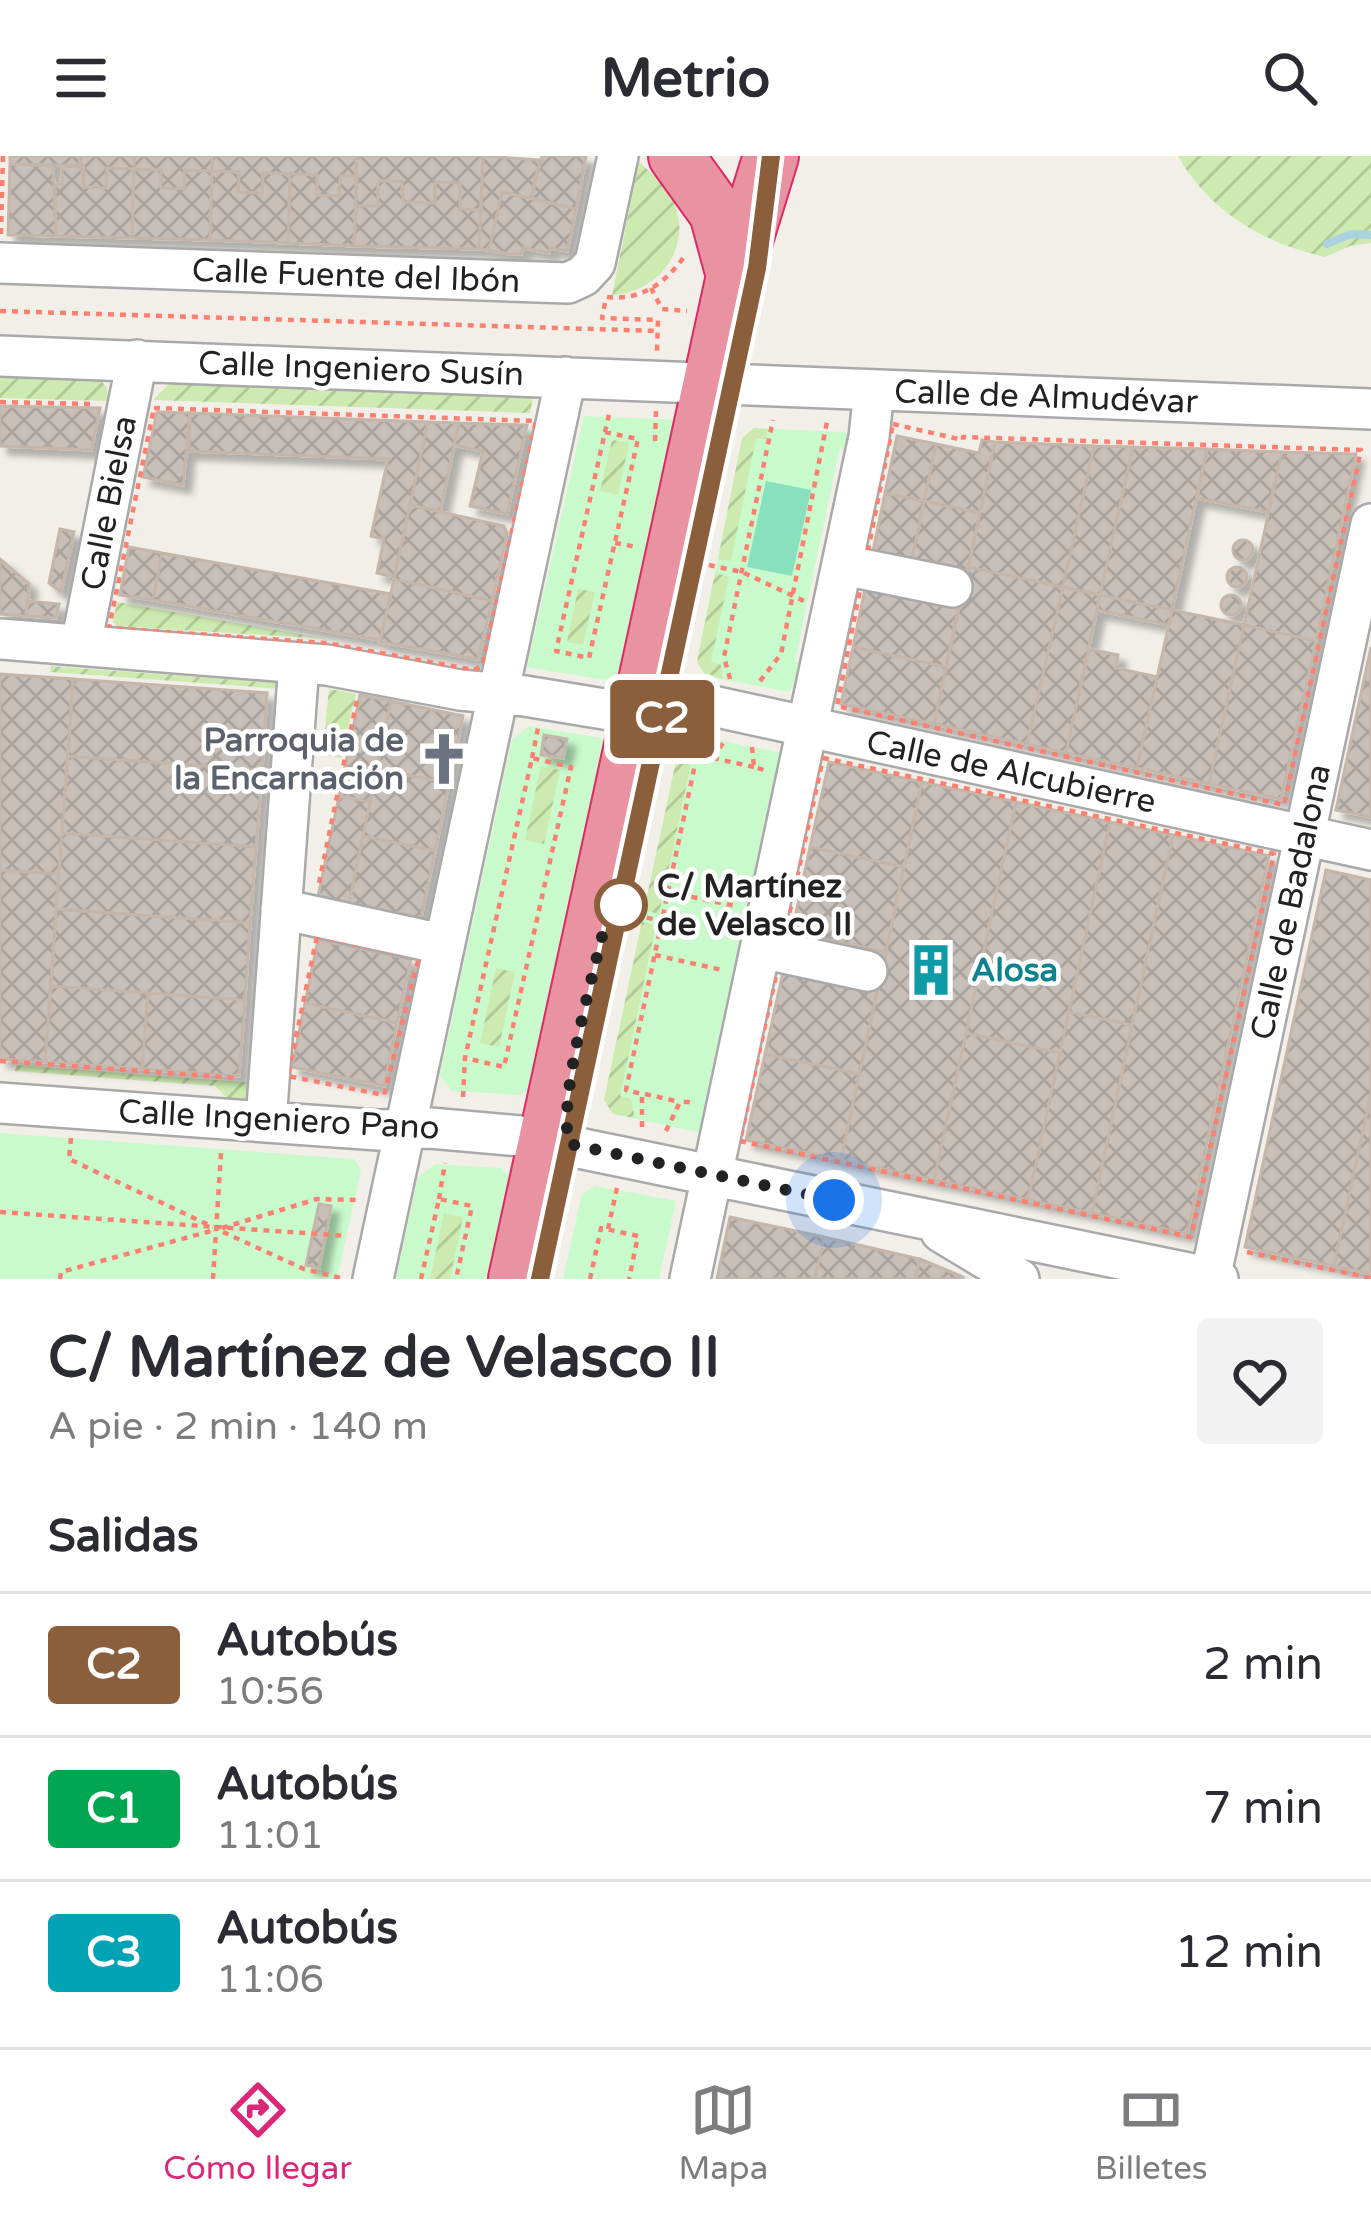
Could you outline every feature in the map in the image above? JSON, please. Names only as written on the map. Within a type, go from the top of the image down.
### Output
[{"type":"highway","points":[[677,156],[735,190],[757,168]]},
{"type":"highway","points":[[677,156],[717,213],[705,280],[735,390]]},
{"type":"highway","points":[[705,280],[757,168]]},
{"type":"highway","points":[[516,1279],[557,1142],[658,696],[735,390],[764,234],[757,168]]},
{"type":"highway","points":[[539,1279],[557,1142],[619,808],[658,696]]},
{"type":"street","name":"Calle Fuente del Ibón","points":[[0,263],[568,284],[595,262],[618,156]]},
{"type":"street","name":"Calle Ingeniero Susín","points":[[0,356],[566,377],[735,390]]},
{"type":"street","name":"Calle Bielsa","points":[[81,645],[137,360]]},
{"type":"street","points":[[373,1279],[566,377]]},
{"type":"street","name":"Calle de Almudévar","points":[[735,390],[874,390],[1371,409]]},
{"type":"street","points":[[690,1279],[713,1173],[750,944],[853,567],[874,390]]},
{"type":"street","name":"Calle de Badalona","points":[[1219,1271],[1371,524]]},
{"type":"street","points":[[853,567],[952,587]]},
{"type":"street","name":"Calle de Alcubierre","points":[[0,639],[317,670],[622,712],[658,696],[1371,850]]},
{"type":"street","points":[[316,755],[317,670]]},
{"type":"street","points":[[266,1122],[299,904],[317,670]]},
{"type":"street","points":[[299,904],[442,944]]},
{"type":"street","points":[[750,944],[867,971]]},
{"type":"street","name":"Calle Ingeniero Pano","points":[[0,1103],[557,1142],[915,1217],[1219,1271]]},
{"type":"street","points":[[528,1279],[557,1142]]},
{"type":"street","points":[[915,1217],[1019,1279]]},
{"type":"path","points":[[606,297],[639,295],[674,271],[705,280]]},
{"type":"path","points":[[651,289],[662,309],[705,280]]},
{"type":"path","points":[[0,311],[658,332]]},
{"type":"path","points":[[733,690],[724,657],[742,572],[735,390]]},
{"type":"path","points":[[553,665],[613,398]]},
{"type":"path","points":[[0,401],[106,404]]},
{"type":"path","points":[[154,407],[536,421],[483,665],[474,670],[326,643],[109,628],[154,407]]},
{"type":"path","points":[[750,694],[781,654],[829,411]]},
{"type":"path","points":[[893,424],[962,440],[963,436],[1361,450],[1284,805],[837,706],[853,567],[893,424]]},
{"type":"path","points":[[556,651],[589,658],[620,522],[638,439],[605,432]]},
{"type":"path","points":[[709,565],[742,572],[817,610]]},
{"type":"path","points":[[299,904],[340,779],[359,690],[317,670]]},
{"type":"path","points":[[463,1102],[465,1058],[540,718]]},
{"type":"path","points":[[713,758],[729,734]]},
{"type":"path","points":[[754,767],[751,738],[764,741]]},
{"type":"path","points":[[316,755],[326,776],[340,779]]},
{"type":"path","points":[[698,1082],[694,1104],[626,1090],[698,755],[766,770]]},
{"type":"path","points":[[465,1058],[504,1067],[553,848],[571,767],[532,758]]},
{"type":"path","points":[[655,956],[722,970],[750,944],[823,758],[1274,854],[1190,1238],[740,1141],[750,944],[736,906],[668,892]]},
{"type":"path","points":[[636,910],[635,915],[662,921]]},
{"type":"path","points":[[317,936],[419,957],[389,1088],[384,1095],[288,1076],[317,936]]},
{"type":"path","points":[[0,1061],[242,1079]]},
{"type":"path","points":[[628,1129],[642,1132],[642,1094]]},
{"type":"path","points":[[677,1139],[664,1137],[680,1102]]},
{"type":"path","points":[[72,1132],[69,1159],[304,1269],[344,1279]]},
{"type":"path","points":[[213,1279],[221,1144]]},
{"type":"path","points":[[421,1279],[445,1160]]},
{"type":"path","points":[[608,1229],[619,1177]]},
{"type":"path","points":[[60,1279],[61,1272],[317,1199],[363,1201]]},
{"type":"path","points":[[439,1199],[472,1206],[456,1279]]},
{"type":"path","points":[[0,1212],[355,1237]]},
{"type":"path","points":[[590,1279],[601,1228],[638,1236],[629,1279]]},
{"type":"path","points":[[1219,1271],[1371,1279]]},
{"type":"green space","points":[[1178,156],[1371,156],[1371,243],[1325,257],[1260,234],[1222,209]]},
{"type":"green space","points":[[639,162],[672,198],[678,215],[676,248],[659,275],[630,292],[612,295]]},
{"type":"green space","points":[[0,372],[100,379],[109,401],[0,398]]},
{"type":"green space","points":[[171,382],[534,391],[530,413],[153,400]]},
{"type":"green space","points":[[584,416],[680,420],[624,683],[527,667]]},
{"type":"green space","points":[[754,428],[843,432],[853,438],[849,454],[840,447],[795,661],[804,670],[789,692],[706,676],[697,662],[742,438]]},
{"type":"green space","points":[[754,428],[768,429],[766,439],[756,439],[731,561],[718,559],[742,438]]},
{"type":"green space","points":[[612,440],[629,443],[618,495],[600,491]]},
{"type":"green space","points":[[766,481],[811,490],[792,576],[747,567]]},
{"type":"green space","points":[[715,573],[729,577],[711,662],[721,665],[723,679],[706,676],[697,662]]},
{"type":"green space","points":[[578,589],[595,592],[583,645],[567,642]]},
{"type":"green space","points":[[117,602],[327,639],[116,626]]},
{"type":"green space","points":[[51,666],[261,682],[271,672],[283,689],[50,672]]},
{"type":"green space","points":[[329,689],[356,694],[341,758],[328,755],[323,748]]},
{"type":"green space","points":[[529,726],[601,738],[610,753],[539,1081],[521,1095],[452,1091],[440,1075],[512,740]]},
{"type":"green space","points":[[693,735],[783,753],[783,778],[775,773],[705,1101],[712,1110],[702,1133],[613,1114],[604,1100],[680,743]]},
{"type":"green space","points":[[693,735],[714,739],[707,751],[694,750],[659,914],[644,910],[680,743]]},
{"type":"green space","points":[[541,766],[560,770],[544,844],[525,840]]},
{"type":"green space","points":[[642,922],[656,925],[620,1096],[631,1099],[635,1118],[613,1114],[604,1100]]},
{"type":"green space","points":[[496,968],[515,972],[499,1047],[480,1043]]},
{"type":"green space","points":[[16,1065],[255,1083],[253,1101],[239,1110],[215,1086],[15,1071]]},
{"type":"green space","points":[[0,1133],[354,1159],[361,1170],[337,1279],[0,1279]]},
{"type":"green space","points":[[435,1164],[502,1168],[517,1188],[497,1279],[396,1279],[418,1178]]},
{"type":"green space","points":[[595,1186],[676,1201],[659,1279],[563,1279],[582,1194]]},
{"type":"green space","points":[[444,1213],[463,1217],[450,1279],[430,1279]]},
{"type":"building","points":[[10,156],[80,156],[79,166],[10,164]]},
{"type":"building","points":[[80,156],[134,156],[134,169],[107,168],[106,188],[84,187]]},
{"type":"building","points":[[134,156],[212,156],[212,171],[184,170],[185,189],[161,188],[161,170],[134,169]]},
{"type":"building","points":[[212,156],[356,156],[357,176],[340,176],[339,196],[317,195],[317,175],[263,173],[262,193],[238,192],[239,172],[212,171]]},
{"type":"building","points":[[356,156],[483,156],[481,210],[460,209],[460,183],[435,182],[435,203],[403,202],[402,181],[378,181],[378,206],[356,206]]},
{"type":"building","points":[[483,156],[540,160],[531,198],[502,192],[489,250],[479,249]]},
{"type":"building","points":[[542,156],[586,156],[576,209],[531,198]]},
{"type":"building","points":[[10,164],[53,166],[56,236],[8,235]]},
{"type":"building","points":[[62,166],[84,167],[84,187],[106,188],[107,168],[134,169],[132,238],[56,236],[55,184],[62,184]]},
{"type":"building","points":[[134,169],[161,170],[161,188],[185,189],[184,170],[212,171],[210,240],[132,238]]},
{"type":"building","points":[[212,171],[239,172],[238,192],[262,193],[263,173],[290,174],[288,243],[210,240]]},
{"type":"building","points":[[290,174],[317,175],[317,195],[339,196],[340,176],[357,176],[354,246],[288,243]]},
{"type":"building","points":[[378,181],[402,181],[403,202],[435,203],[435,182],[460,183],[460,209],[481,210],[479,249],[354,246],[356,206],[378,206]]},
{"type":"building","points":[[502,192],[576,209],[567,251],[523,248],[521,254],[508,254],[489,250]]},
{"type":"building","points":[[0,406],[100,408],[91,450],[0,446]]},
{"type":"building","points":[[157,412],[190,413],[183,485],[143,477]]},
{"type":"building","points":[[190,413],[428,422],[394,577],[377,573],[384,539],[371,536],[388,459],[189,451]]},
{"type":"building","points":[[428,422],[459,423],[440,511],[410,505]]},
{"type":"building","points":[[459,423],[527,425],[507,514],[470,506],[483,451],[454,445]]},
{"type":"building","points":[[897,436],[936,444],[924,501],[885,493]]},
{"type":"building","points":[[982,440],[995,442],[980,513],[924,501],[936,444],[979,453]]},
{"type":"building","points":[[995,442],[1094,446],[1063,587],[968,567]]},
{"type":"building","points":[[1094,446],[1133,447],[1100,595],[1063,587]]},
{"type":"building","points":[[1133,447],[1207,449],[1172,610],[1100,595]]},
{"type":"building","points":[[1207,449],[1282,452],[1268,512],[1197,498]]},
{"type":"building","points":[[1282,452],[1356,454],[1316,641],[1244,625]]},
{"type":"building","points":[[885,493],[924,501],[912,559],[873,551]]},
{"type":"building","points":[[924,501],[980,513],[968,571],[912,559]]},
{"type":"building","points":[[410,505],[504,526],[507,534],[492,601],[394,579]]},
{"type":"building","points":[[60,529],[74,532],[61,592],[49,583]]},
{"type":"building","points":[[1243,540],[1253,550],[1243,560],[1233,550]]},
{"type":"building","points":[[129,547],[162,553],[153,600],[120,595]]},
{"type":"building","points":[[162,553],[391,594],[380,640],[153,600]]},
{"type":"building","points":[[0,559],[29,584],[26,616],[0,614]]},
{"type":"building","points":[[968,567],[1063,587],[1027,744],[934,724]]},
{"type":"building","points":[[1237,567],[1247,577],[1237,587],[1227,577]]},
{"type":"building","points":[[394,579],[492,601],[478,659],[380,642]]},
{"type":"building","points":[[1063,587],[1100,595],[1066,753],[1027,744]]},
{"type":"building","points":[[865,589],[958,609],[946,667],[853,647]]},
{"type":"building","points":[[1100,595],[1172,610],[1169,625],[1097,610]]},
{"type":"building","points":[[1231,595],[1241,605],[1231,615],[1221,605]]},
{"type":"building","points":[[27,601],[59,604],[56,618],[26,616]]},
{"type":"building","points":[[1172,610],[1244,625],[1209,784],[1137,768]]},
{"type":"building","points":[[1244,625],[1316,641],[1281,799],[1209,784]]},
{"type":"building","points":[[853,647],[946,667],[934,724],[841,704]]},
{"type":"building","points":[[1371,647],[1371,817],[1336,810]]},
{"type":"building","points":[[1089,649],[1118,655],[1116,668],[1157,677],[1137,768],[1066,753]]},
{"type":"building","points":[[0,674],[73,679],[59,874],[0,870]]},
{"type":"building","points":[[73,679],[267,693],[262,770],[68,756]]},
{"type":"building","points":[[360,695],[391,701],[370,802],[339,796]]},
{"type":"building","points":[[391,701],[463,716],[449,783],[377,769]]},
{"type":"building","points":[[544,735],[567,739],[563,758],[541,755]]},
{"type":"building","points":[[68,756],[262,770],[256,847],[62,833]]},
{"type":"building","points":[[829,762],[922,782],[904,867],[810,847]]},
{"type":"building","points":[[377,769],[449,783],[435,851],[363,836]]},
{"type":"building","name":"Alosa","points":[[922,782],[1016,802],[934,1180],[841,1160]]},
{"type":"building","points":[[339,796],[370,802],[349,903],[318,897]]},
{"type":"building","points":[[1016,802],[1110,822],[1060,1053],[966,1033]]},
{"type":"building","points":[[1110,822],[1173,835],[1132,1025],[1069,1012]]},
{"type":"building","points":[[62,833],[256,847],[250,923],[56,909]]},
{"type":"building","points":[[1173,835],[1269,856],[1187,1234],[1092,1213]]},
{"type":"building","points":[[363,836],[435,851],[421,918],[349,903]]},
{"type":"building","points":[[810,847],[904,867],[886,952],[792,932]]},
{"type":"building","points":[[0,870],[59,874],[45,1062],[0,1059]]},
{"type":"building","points":[[1326,870],[1371,880],[1371,1093],[1334,1266],[1245,1247]]},
{"type":"building","points":[[56,909],[250,923],[245,1000],[51,986]]},
{"type":"building","points":[[318,940],[411,959],[397,1023],[305,1003]]},
{"type":"building","points":[[784,968],[878,988],[859,1074],[765,1054]]},
{"type":"building","points":[[51,986],[148,993],[142,1069],[45,1062]]},
{"type":"building","points":[[148,993],[245,1000],[239,1076],[142,1069]]},
{"type":"building","points":[[305,1003],[397,1023],[384,1086],[292,1067]]},
{"type":"building","points":[[1069,1012],[1132,1025],[1092,1213],[1028,1200]]},
{"type":"building","points":[[966,1033],[1060,1053],[1028,1200],[934,1180]]},
{"type":"building","points":[[765,1054],[859,1074],[841,1160],[746,1140]]},
{"type":"building","points":[[1371,1093],[1371,1274],[1334,1266]]},
{"type":"building","points":[[319,1204],[331,1206],[319,1268],[306,1265]]},
{"type":"building","points":[[730,1217],[824,1237],[815,1279],[717,1279]]},
{"type":"building","points":[[824,1237],[920,1259],[915,1279],[815,1279]]},
{"type":"building","points":[[920,1259],[963,1277],[963,1279],[915,1279]]},
{"type":"waterway","points":[[1327,244],[1351,234],[1371,235]]},
{"type":"bus line","name":"C2","points":[[540,1279],[764,234],[771,156]]},
{"type":"place","name":"Parroquia de la Encarnación","points":[[444,759]]},
{"type":"place","name":"C/ Martínez de Velasco II","points":[[621,905]]},
{"type":"place","name":"Alosa","points":[[931,970]]},
{"type":"route","points":[[621,905],[609,907],[565,1117],[569,1144],[834,1200]]}]
